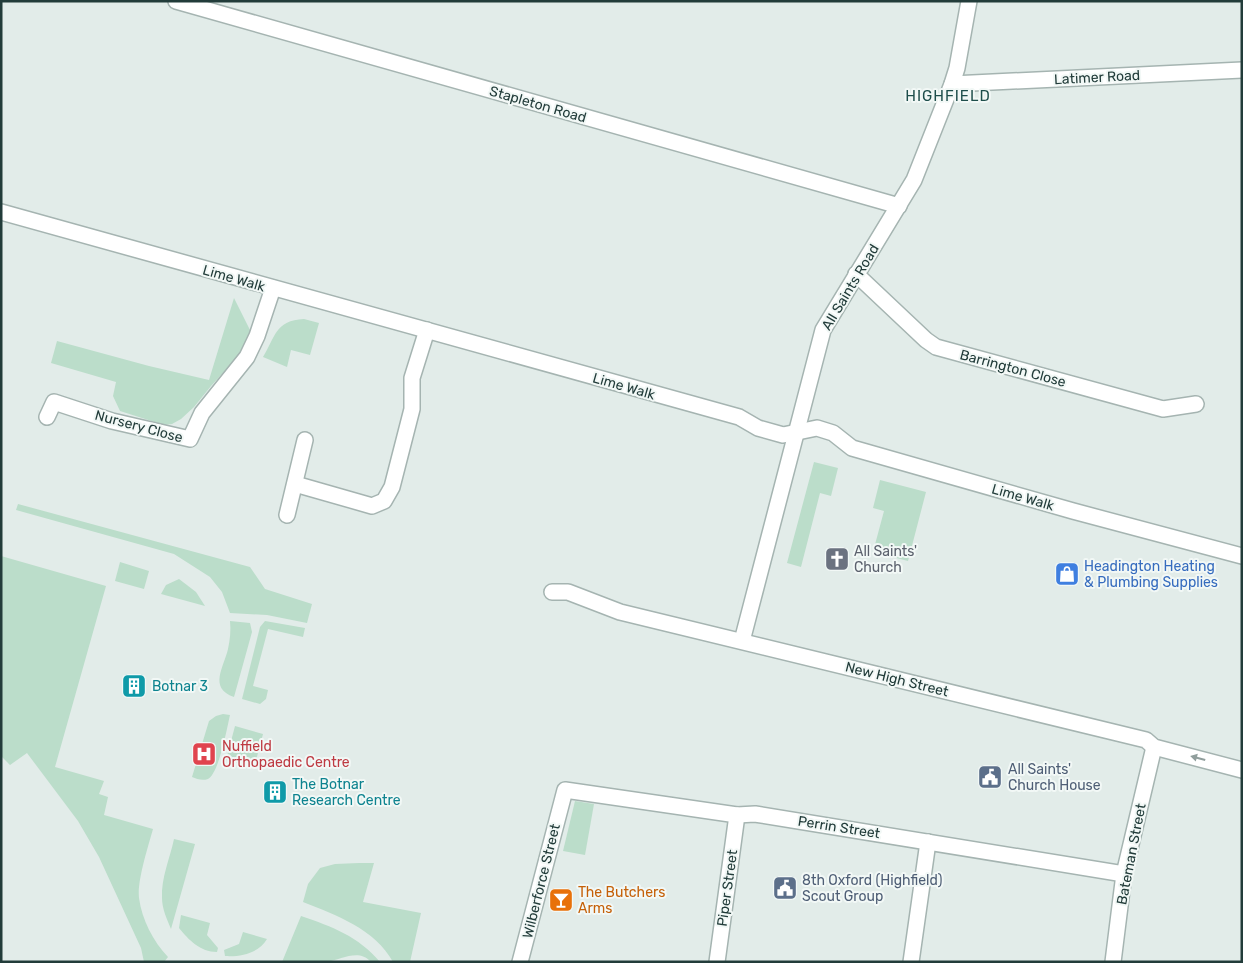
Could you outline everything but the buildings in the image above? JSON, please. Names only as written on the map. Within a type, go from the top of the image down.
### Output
[{"type":"street","name":"Stapleton Road","points":[[176,1],[899,206]]},
{"type":"street","name":"All Saints Road","points":[[742,641],[823,330],[914,180],[957,68],[969,1]]},
{"type":"street","name":"Latimer Road","points":[[952,84],[1242,70]]},
{"type":"street","name":"Lime Walk","points":[[1,212],[739,417],[758,428],[783,435],[817,428],[833,433],[852,448],[1073,511],[1242,556]]},
{"type":"street","name":"Barrington Close","points":[[856,274],[926,340],[936,347],[1163,409],[1196,404]]},
{"type":"street","name":"Nursery Close","points":[[46,417],[54,402],[112,421],[190,439],[202,413],[247,357],[257,336],[273,288]]},
{"type":"street","points":[[295,484],[372,506],[384,501],[392,487],[412,410],[412,378],[426,330]]},
{"type":"street","points":[[287,515],[305,440]]},
{"type":"street","name":"New High Street","points":[[552,592],[568,592],[620,612],[1146,740],[1154,747],[1242,770]]},
{"type":"street","name":"Bateman Street","points":[[1113,962],[1124,874],[1154,747]]},
{"type":"street","name":"Perrin Street","points":[[561,800],[565,790],[737,815],[755,814],[1124,874]]},
{"type":"street","name":"Wilberforce Street","points":[[520,962],[561,800]]},
{"type":"street","name":"Piper Street","points":[[716,962],[737,815]]},
{"type":"street","points":[[911,962],[928,842]]},
{"type":"green space","points":[[234,298],[251,332],[242,352],[194,407],[181,419],[172,424],[164,425],[120,411],[113,396],[116,382],[51,363],[57,341],[209,380]]},
{"type":"green space","points":[[304,319],[319,323],[310,355],[291,350],[287,367],[263,357],[281,326],[294,320]]},
{"type":"green space","points":[[814,462],[838,468],[831,496],[820,493],[801,567],[787,563]]},
{"type":"green space","points":[[880,480],[926,492],[908,561],[873,552],[884,511],[873,508]]},
{"type":"green space","points":[[18,504],[250,567],[265,589],[312,604],[307,623],[267,615],[230,613],[222,592],[210,577],[174,554],[16,510]]},
{"type":"green space","points":[[1,556],[106,586],[55,767],[104,781],[99,794],[108,797],[104,815],[153,829],[141,873],[139,898],[149,930],[168,957],[164,962],[144,962],[141,948],[99,857],[78,821],[27,753],[10,765],[1,756]]},
{"type":"green space","points":[[120,562],[149,571],[144,589],[115,581]]},
{"type":"green space","points":[[179,579],[196,592],[205,606],[161,594],[166,585]]},
{"type":"green space","points":[[230,621],[250,623],[252,632],[234,697],[226,693],[220,683],[221,670],[229,642]]},
{"type":"green space","points":[[265,621],[305,628],[303,637],[268,629],[253,686],[268,690],[266,699],[260,704],[242,699],[260,627]]},
{"type":"green space","points":[[223,714],[230,715],[216,768],[208,779],[202,780],[192,777],[209,721]]},
{"type":"green space","points":[[235,726],[263,734],[254,768],[226,760]]},
{"type":"green space","points":[[575,801],[594,804],[585,855],[563,851]]},
{"type":"green space","points":[[174,839],[195,844],[171,929],[163,906],[162,891]]},
{"type":"green space","points":[[374,863],[363,902],[421,913],[410,962],[393,962],[385,950],[365,932],[341,918],[303,902],[308,884],[320,868],[335,864]]},
{"type":"green space","points":[[181,915],[210,923],[207,935],[218,948],[217,952],[200,948],[187,937],[179,928]]},
{"type":"green space","points":[[301,916],[344,933],[363,945],[380,962],[371,962],[366,958],[355,955],[326,962],[282,962]]},
{"type":"green space","points":[[243,932],[267,939],[264,944],[254,951],[237,956],[225,956],[224,950],[239,944]]},
{"type":"place","name":"All Saints' Church","points":[[837,559]]},
{"type":"place","name":"Headington Heating & Plumbing Supplies","points":[[1067,574]]},
{"type":"place","name":"Botnar 3","points":[[134,686]]},
{"type":"place","name":"Nuffield Orthopaedic Centre","points":[[204,754]]},
{"type":"place","name":"All Saints' Church House","points":[[990,777]]},
{"type":"place","name":"The Botnar Research Centre","points":[[275,792]]},
{"type":"place","name":"8th Oxford (Highfield) Scout Group","points":[[785,888]]},
{"type":"place","name":"The Butchers Arms","points":[[561,900]]},
{"type":"district","name":"HIGHFIELD","points":[[948,96]]}]
